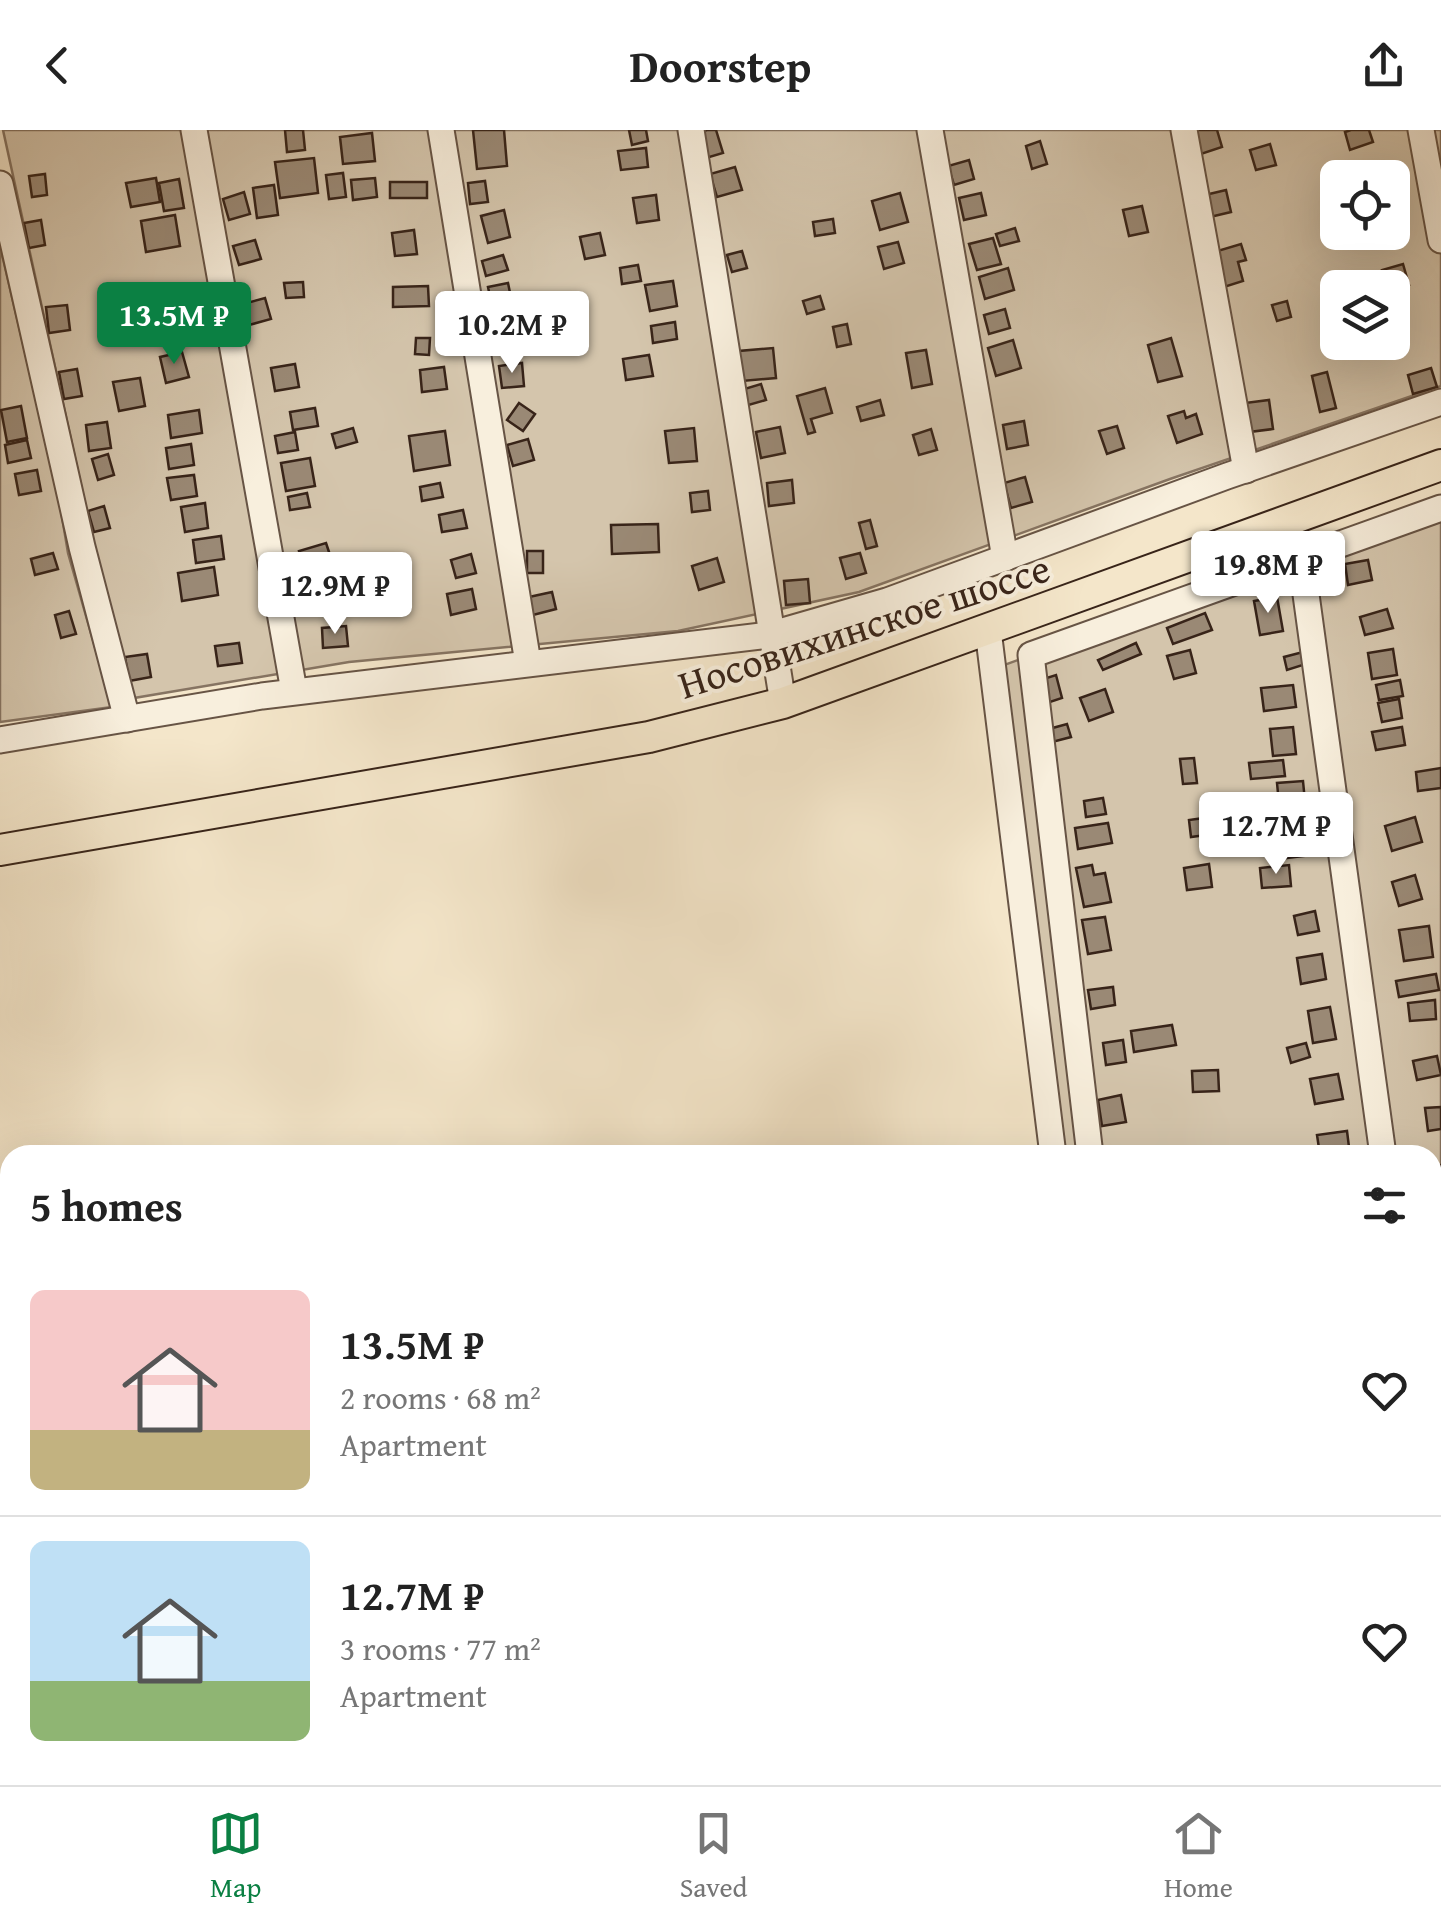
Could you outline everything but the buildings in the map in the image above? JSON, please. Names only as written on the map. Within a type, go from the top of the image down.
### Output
[{"type":"main road","name":"Носовихинское шоссе","points":[[0,850],[649,737],[783,703],[1441,465]]},
{"type":"street","points":[[194,130],[294,692]]},
{"type":"street","points":[[441,130],[528,662]]},
{"type":"street","points":[[691,130],[783,703]]},
{"type":"street","points":[[930,130],[1005,558]]},
{"type":"street","points":[[1184,130],[1246,470]]},
{"type":"street","points":[[1420,130],[1441,240]]},
{"type":"street","points":[[0,184],[82,547],[127,719]]},
{"type":"street","points":[[0,740],[294,692],[770,635],[887,601],[1441,402]]},
{"type":"street","points":[[1089,1145],[1031,655],[1441,508]]},
{"type":"street","points":[[1301,558],[1382,1145]]},
{"type":"street","points":[[988,630],[1051,1145]]},
{"type":"shaded area","points":[[3,130],[1441,130],[1441,386],[859,592],[678,631],[349,662],[128,699]]},
{"type":"shaded area","points":[[0,246],[58,493],[68,553],[112,707],[0,722]]},
{"type":"shaded area","points":[[1441,508],[1441,1145],[1052,1145],[993,669]]}]
